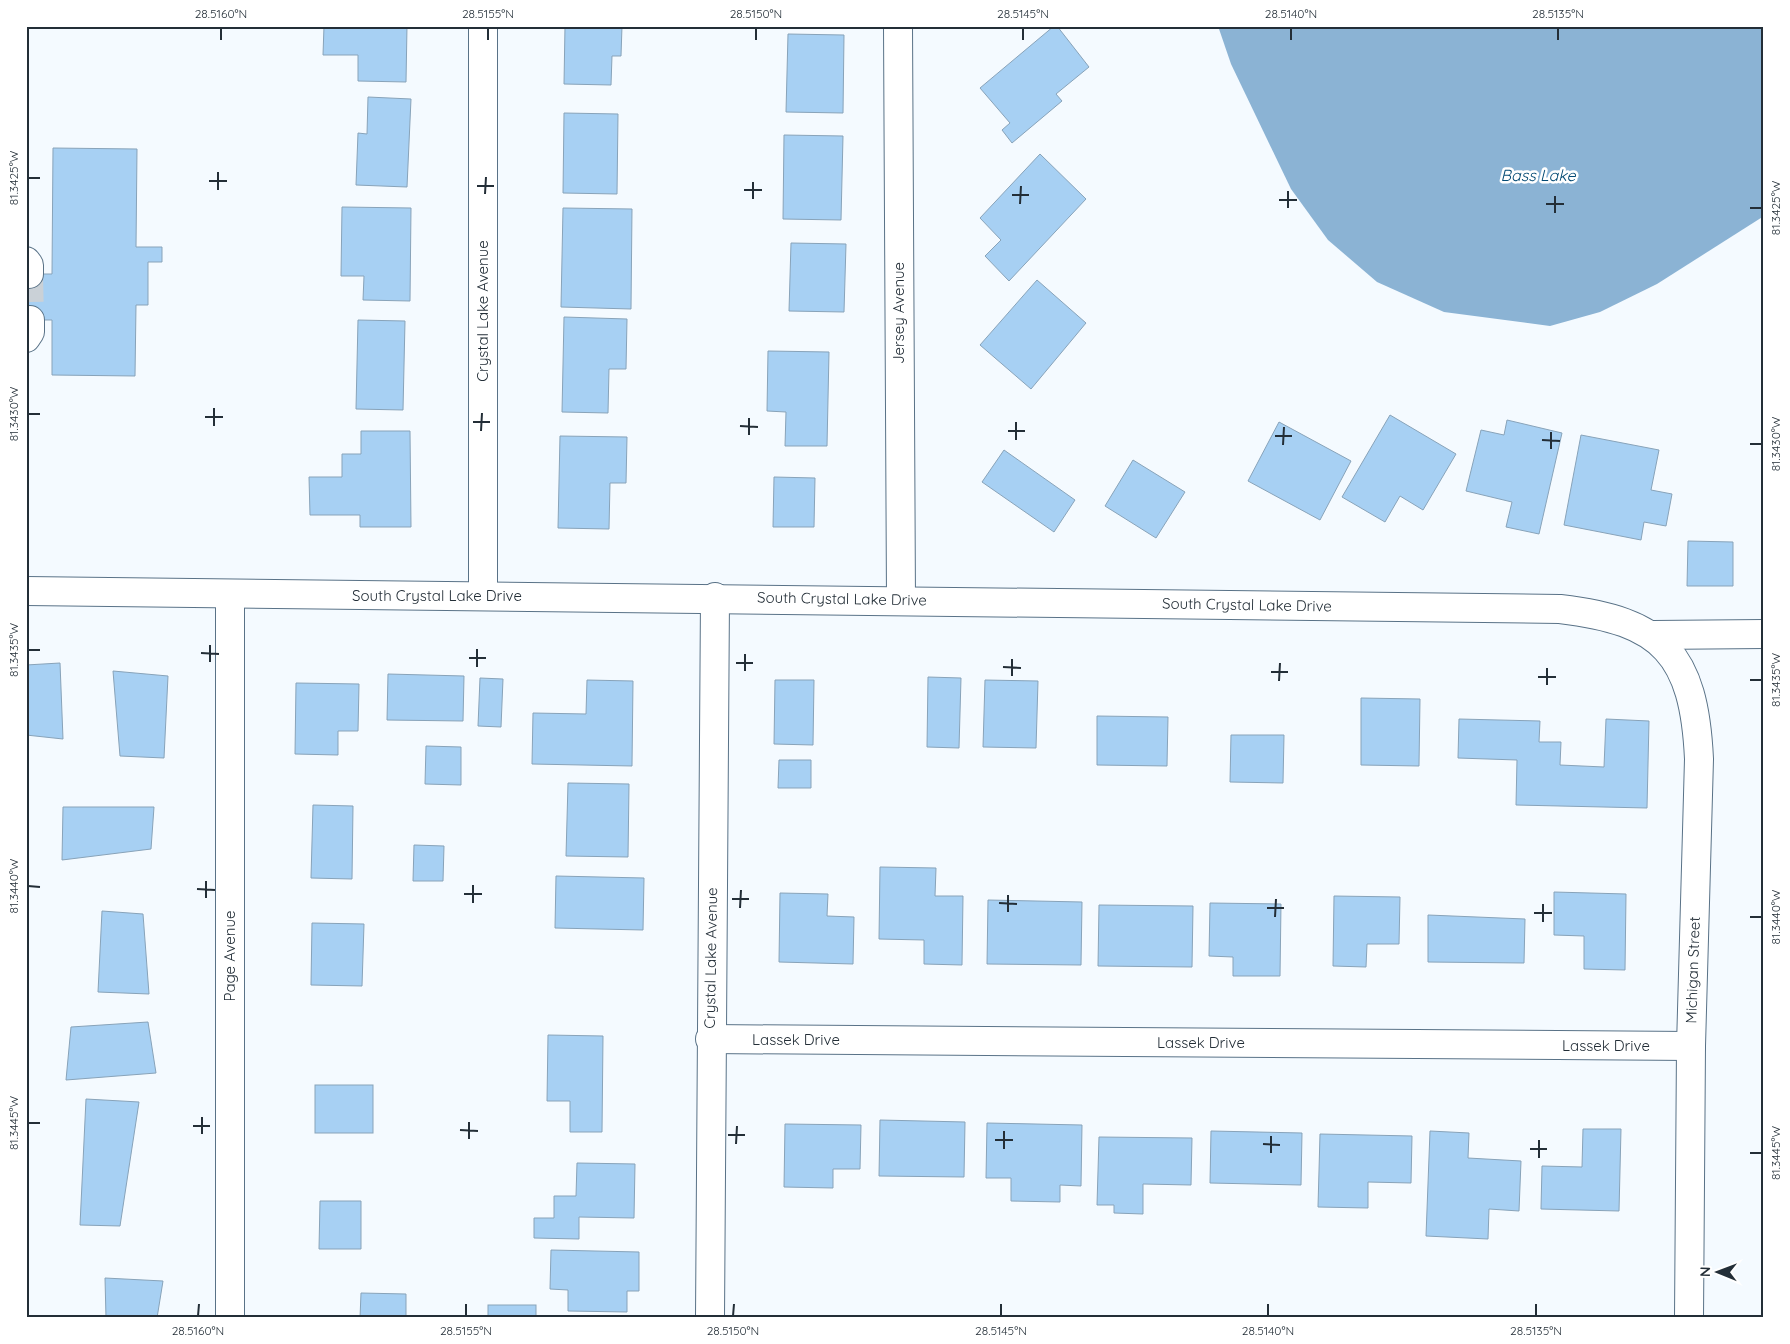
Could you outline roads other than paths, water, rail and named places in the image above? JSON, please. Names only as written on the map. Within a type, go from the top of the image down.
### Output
[{"type":"street","name":"Crystal Lake Avenue","points":[[483,26],[483,596]]},
{"type":"street","name":"Jersey Avenue","points":[[898,26],[901,600]]},
{"type":"street","name":"South Crystal Lake Drive","points":[[26,591],[1560,609],[1597,613],[1627,622],[1652,635]]},
{"type":"street","name":"Page Avenue","points":[[230,594],[230,1318]]},
{"type":"street","name":"Crystal Lake Avenue","points":[[710,1318],[710,1039],[715,598]]},
{"type":"street","points":[[1652,635],[1764,634]]},
{"type":"street","name":"Michigan Street","points":[[1652,635],[1673,656],[1686,682],[1697,721],[1698,759],[1691,1046],[1689,1318]]},
{"type":"street","name":"Lassek Drive","points":[[710,1039],[1691,1046]]},
{"type":"water","name":"Bass Lake","points":[[1218,26],[1764,26],[1764,216],[1657,284],[1600,312],[1550,326],[1444,312],[1377,282],[1328,240],[1291,189],[1231,64]]},
{"type":"tunnel","points":[[29,274],[30,320]]}]
